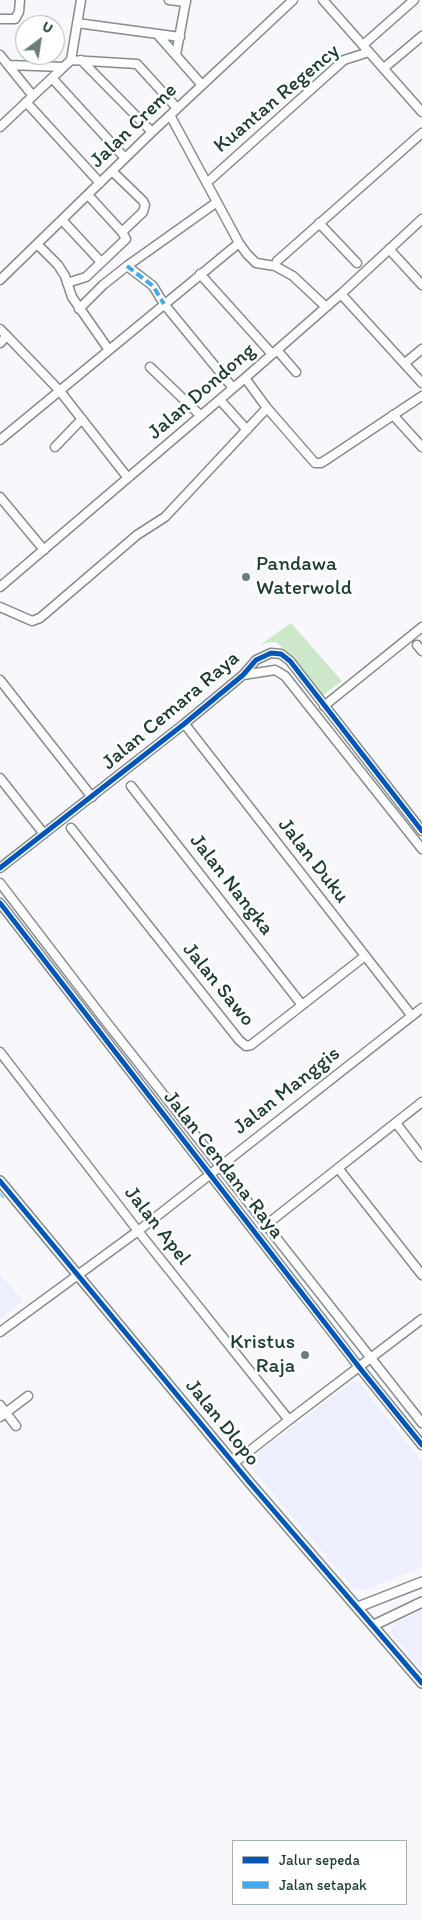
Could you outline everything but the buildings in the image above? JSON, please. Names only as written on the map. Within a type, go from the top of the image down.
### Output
[{"type":"street","points":[[0,19],[15,19],[19,12],[20,0]]},
{"type":"street","points":[[0,127],[71,60],[81,0]]},
{"type":"street","points":[[169,0],[186,1],[176,55]]},
{"type":"street","name":"Jalan Creme","points":[[0,280],[177,108],[293,0]]},
{"type":"street","points":[[323,0],[384,68],[419,102],[422,112]]},
{"type":"street","points":[[363,45],[414,0]]},
{"type":"street","points":[[77,23],[180,37]]},
{"type":"street","points":[[158,35],[202,85]]},
{"type":"street","points":[[384,68],[422,36]]},
{"type":"street","name":"Kuantan Regency","points":[[211,179],[344,60],[369,52]]},
{"type":"street","points":[[0,56],[33,96]]},
{"type":"street","points":[[71,60],[137,64],[177,108]]},
{"type":"street","points":[[81,60],[152,132]]},
{"type":"street","points":[[8,65],[63,68]]},
{"type":"street","points":[[52,78],[125,158]]},
{"type":"street","points":[[26,102],[100,183]]},
{"type":"street","points":[[170,115],[239,243],[256,263],[275,266],[287,272],[326,307]]},
{"type":"street","points":[[277,261],[422,133]]},
{"type":"street","points":[[112,171],[145,205],[143,212],[122,232]]},
{"type":"street","points":[[67,283],[86,277],[126,241],[122,232],[88,195]]},
{"type":"street","points":[[79,309],[103,285],[217,202]]},
{"type":"street","name":"Jalan Dondong","points":[[0,587],[220,400],[341,294],[422,219]]},
{"type":"street","points":[[62,220],[101,262]]},
{"type":"street","points":[[319,223],[357,263]]},
{"type":"street","points":[[0,440],[239,243]]},
{"type":"street","points":[[37,244],[58,265],[79,309],[109,350]]},
{"type":"street","points":[[389,249],[422,285]]},
{"type":"street","points":[[128,266],[154,286],[164,304],[233,388]]},
{"type":"street","points":[[200,274],[274,352],[296,372]]},
{"type":"street","points":[[341,294],[422,383]]},
{"type":"street","points":[[0,329],[59,390],[128,478]]},
{"type":"street","points":[[0,343],[7,336]]},
{"type":"street","points":[[405,364],[422,350]]},
{"type":"street","points":[[150,366],[201,416]]},
{"type":"street","points":[[245,378],[267,408],[316,463],[321,463],[422,396]]},
{"type":"street","points":[[220,400],[247,430]]},
{"type":"street","points":[[0,607],[32,621],[40,618],[137,535],[165,517],[267,408]]},
{"type":"street","points":[[392,415],[422,447]]},
{"type":"street","points":[[55,447],[82,419]]},
{"type":"street","points":[[0,498],[44,550]]},
{"type":"street","points":[[324,706],[422,627]]},
{"type":"street","name":"Jalan Cemara Raya","points":[[0,868],[92,797],[243,675],[256,660],[272,653],[281,654],[290,661],[422,831]]},
{"type":"street","name":"Jalan Cemara Raya","points":[[243,675],[272,670],[279,672],[308,705],[422,848]]},
{"type":"street","points":[[0,680],[92,797]]},
{"type":"street","points":[[308,705],[318,698]]},
{"type":"street","name":"Jalan Duku","points":[[187,727],[412,1016]]},
{"type":"street","points":[[0,778],[44,834]]},
{"type":"street","name":"Jalan Nangka","points":[[131,786],[302,1005]]},
{"type":"street","name":"Jalan Sawo","points":[[71,828],[243,1044],[251,1045],[365,956]]},
{"type":"street","name":"Jalan Cendana Raya","points":[[0,883],[104,1019],[422,1423]]},
{"type":"street","name":"Jalan Cendana Raya","points":[[0,904],[359,1367],[422,1445]]},
{"type":"street","name":"Jalan Manggis","points":[[0,1332],[138,1231],[209,1173],[422,1008]]},
{"type":"street","points":[[95,1026],[104,1019]]},
{"type":"street","name":"Jalan Apel","points":[[0,1052],[138,1231],[289,1420]]},
{"type":"street","points":[[266,1225],[422,1102]]},
{"type":"street","points":[[396,1123],[422,1157]]},
{"type":"street","points":[[338,1168],[422,1275]]},
{"type":"street","name":"Jalan Dlopo","points":[[0,1181],[250,1483],[422,1683]]},
{"type":"street","points":[[238,1460],[422,1319]]},
{"type":"street","points":[[3,1415],[28,1396]]},
{"type":"street","points":[[0,1405],[3,1415],[16,1426]]},
{"type":"street","points":[[358,1607],[420,1583],[422,1594]]},
{"type":"street","points":[[374,1625],[422,1602]]},
{"type":"shaded area","points":[[0,1274],[23,1301],[0,1319]]},
{"type":"shaded area","points":[[353,1381],[359,1382],[422,1462],[422,1567],[367,1589],[354,1589],[246,1462]]},
{"type":"shaded area","points":[[422,1610],[422,1670],[390,1632],[395,1623]]},
{"type":"green space","points":[[291,623],[342,681],[322,696],[284,649],[276,642],[260,645]]},
{"type":"waterway","points":[[0,1194],[3,1197]]},
{"type":"marked path","points":[[127,266],[153,286],[164,304]]},
{"type":"cycle path","points":[[0,868],[184,724],[243,675],[256,660],[271,653],[281,654],[290,661],[422,831]]},
{"type":"cycle path","points":[[0,903],[359,1367],[422,1445]]},
{"type":"cycle path","points":[[0,1181],[250,1483],[422,1683]]},
{"type":"place","name":"Pandawa Waterwold","points":[[246,577]]},
{"type":"place","name":"Kristus Raja","points":[[305,1355]]}]
